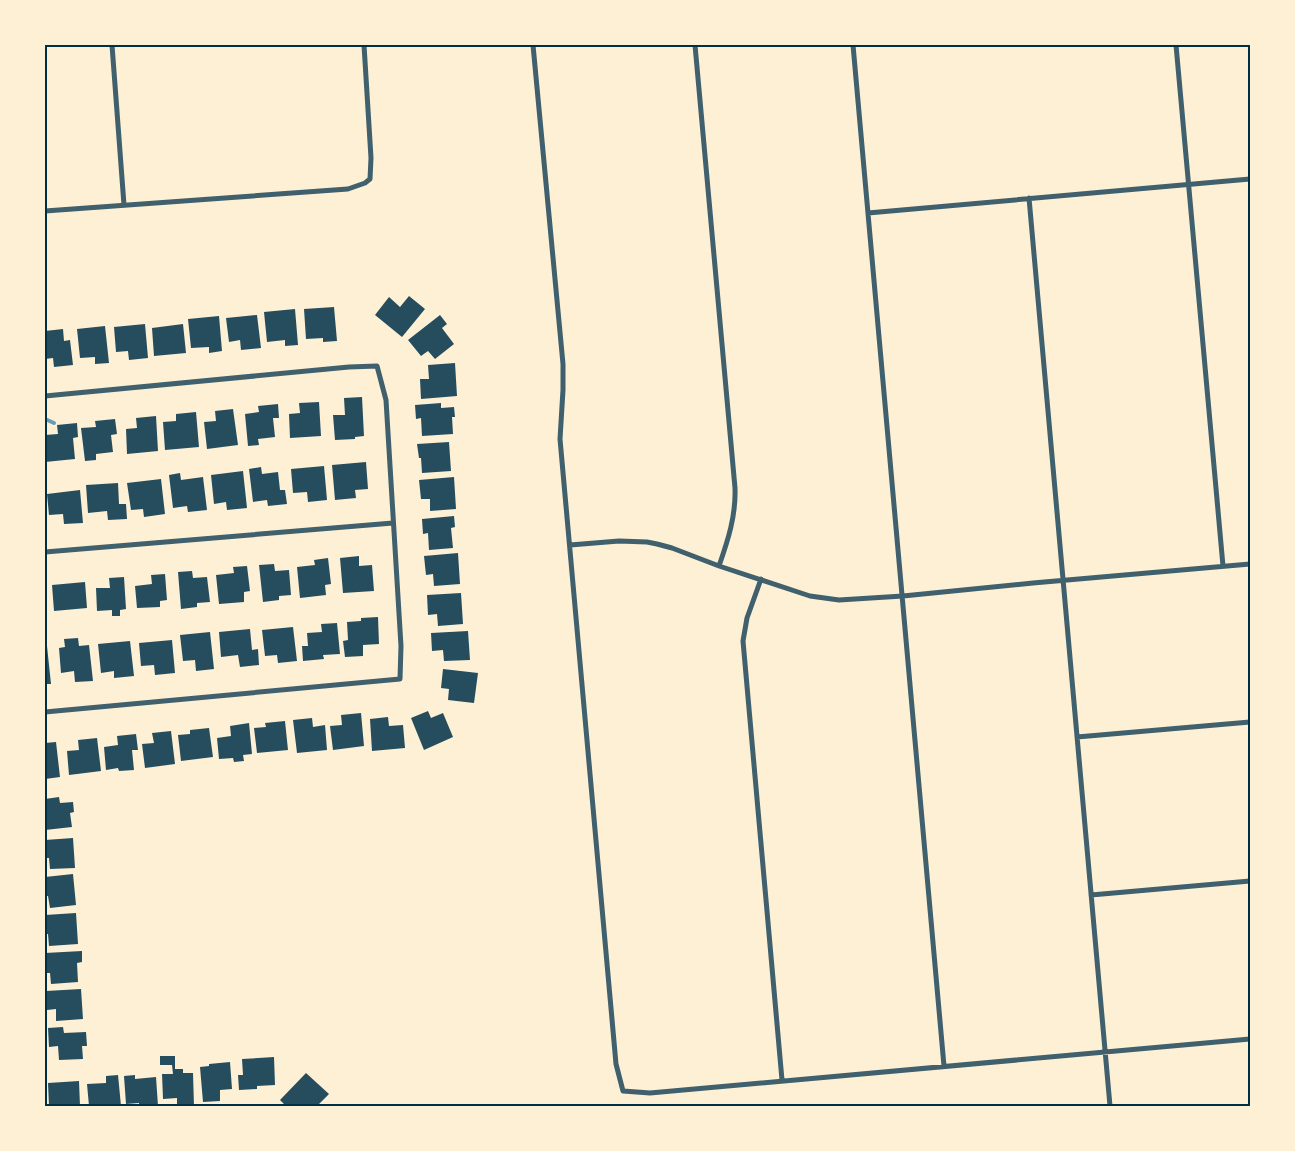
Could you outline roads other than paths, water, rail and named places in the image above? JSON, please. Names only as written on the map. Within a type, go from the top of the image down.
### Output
[{"type":"street","points":[[112,45],[124,205]]},
{"type":"street","points":[[45,211],[348,189],[365,183],[370,179],[371,158],[364,45]]},
{"type":"street","points":[[533,45],[563,364],[560,439],[616,1064],[623,1091],[650,1093],[1250,1039]]},
{"type":"street","points":[[694,45],[735,488],[732,526],[719,566]]},
{"type":"street","points":[[853,45],[944,1066]]},
{"type":"street","points":[[1176,45],[1223,566]]},
{"type":"street","points":[[868,213],[1250,179]]},
{"type":"street","points":[[1029,198],[1110,1106]]},
{"type":"street","points":[[45,396],[377,366],[386,400],[401,646],[400,679],[45,712]]},
{"type":"street","points":[[45,552],[393,523]]},
{"type":"street","points":[[570,545],[619,541],[647,542],[672,548],[719,566],[810,596],[840,600],[858,600],[1250,564]]},
{"type":"street","points":[[761,579],[746,618],[743,642],[782,1080]]},
{"type":"street","points":[[1077,737],[1250,722]]},
{"type":"street","points":[[1091,896],[1250,880]]},
{"type":"waterway","points":[[45,419],[54,423]]}]
